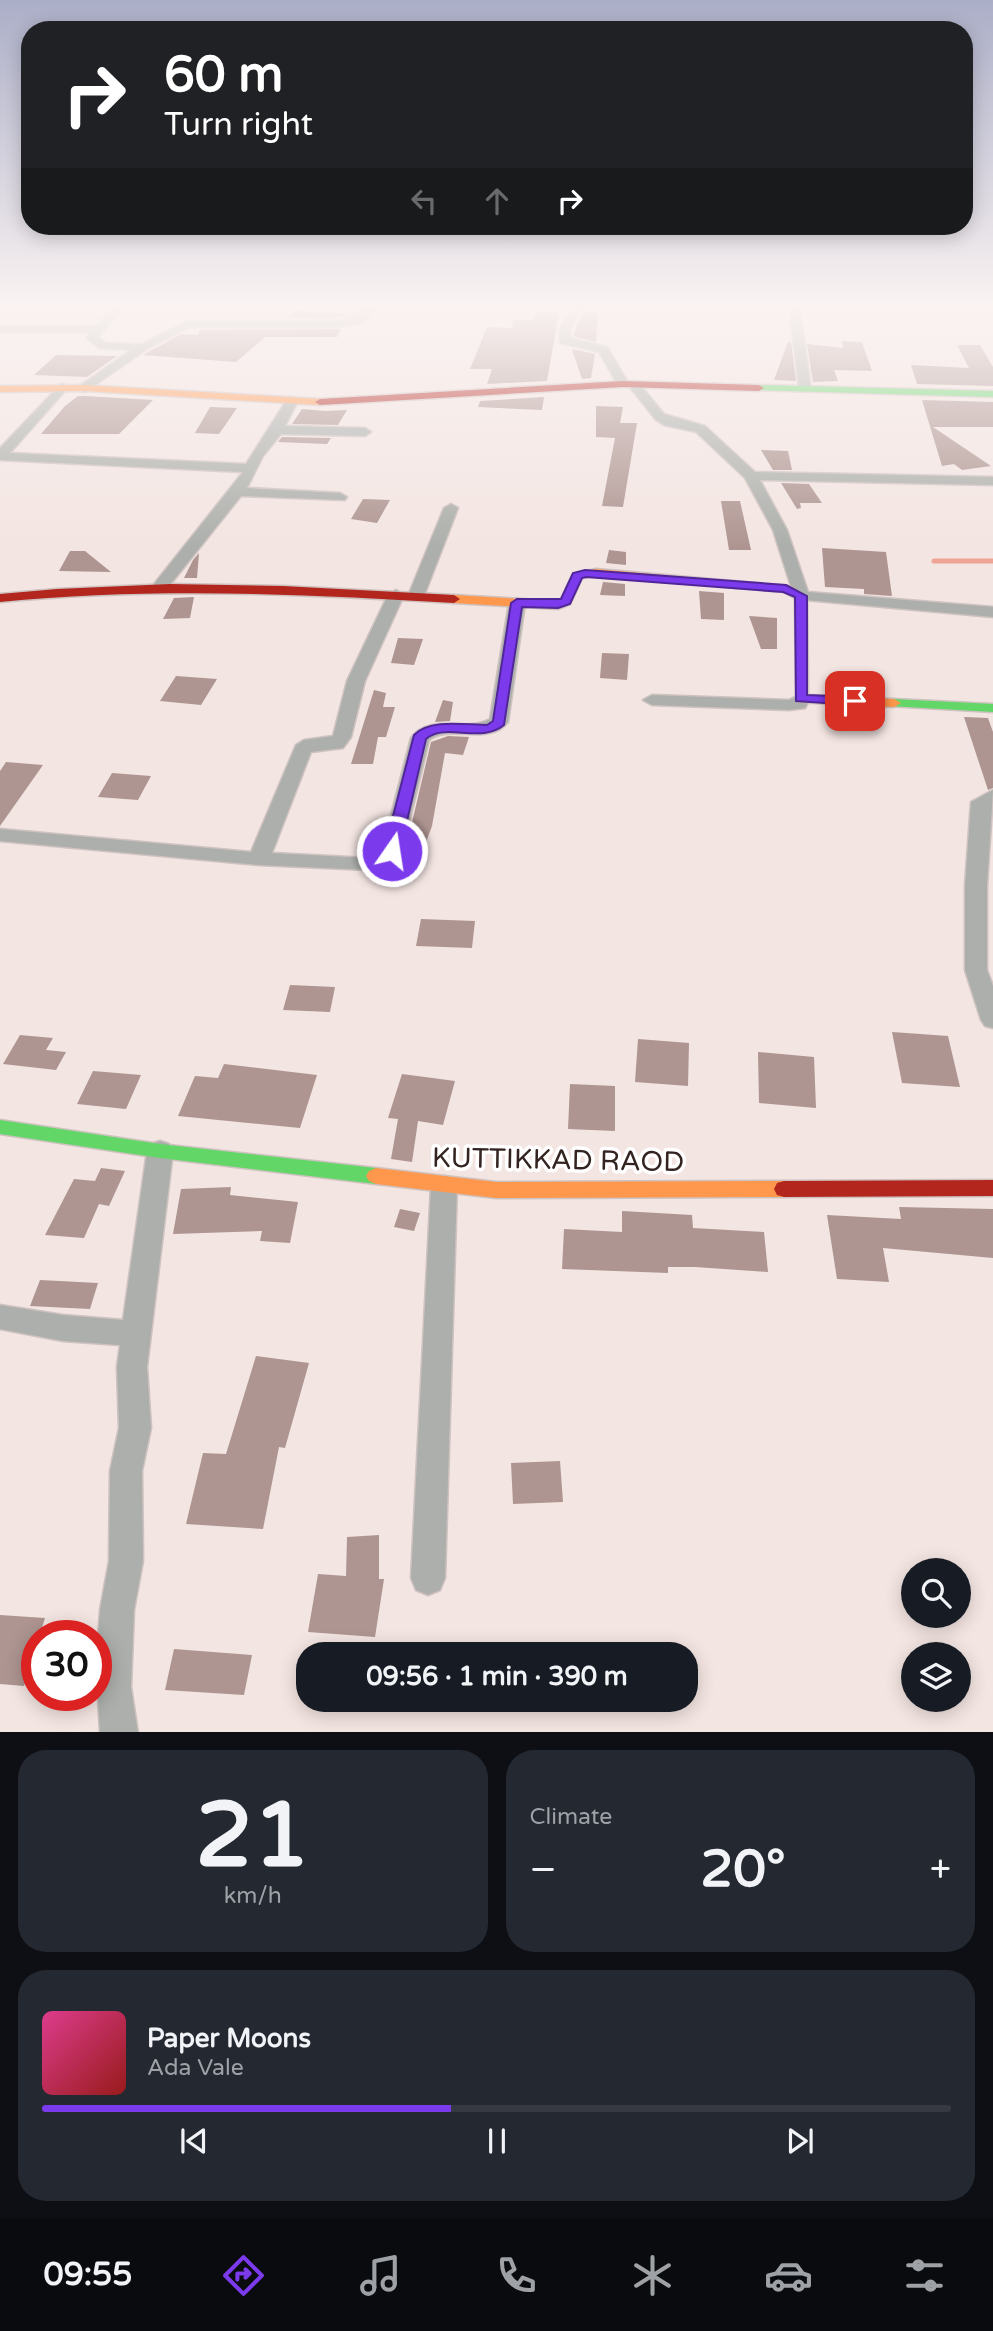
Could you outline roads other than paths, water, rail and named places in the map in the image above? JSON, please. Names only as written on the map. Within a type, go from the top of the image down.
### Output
[{"type":"street","points":[[0,389],[85,388],[325,402],[598,386]]},
{"type":"street","points":[[631,386],[663,420],[700,429],[751,476],[780,530],[801,596],[799,704],[652,700]]},
{"type":"street","points":[[709,386],[993,394]]},
{"type":"street","points":[[0,456],[61,388]]},
{"type":"street","points":[[159,588],[237,492],[253,468],[257,455],[277,430],[292,401]]},
{"type":"street","points":[[277,430],[365,432]]},
{"type":"street","points":[[0,456],[75,462],[253,468]]},
{"type":"street","points":[[751,476],[993,481]]},
{"type":"street","points":[[237,492],[340,497]]},
{"type":"street","points":[[416,596],[451,508]]},
{"type":"street","points":[[0,598],[59,591],[247,587],[558,605],[566,601],[578,576],[596,572],[786,589],[801,596],[993,612]]},
{"type":"street","points":[[259,859],[303,749],[311,744],[336,744],[342,737],[356,681],[396,596]]},
{"type":"street","points":[[0,835],[259,859],[369,864],[385,859],[392,851],[419,738],[425,732],[437,729],[491,729],[499,722],[517,603]]},
{"type":"street","points":[[801,699],[993,708]]},
{"type":"street","points":[[993,796],[981,802],[984,887],[976,970],[993,1020]]},
{"type":"street","name":"KUTTIKKAD RAOD","points":[[0,1127],[160,1151],[443,1186],[496,1190],[993,1188]]},
{"type":"street","points":[[119,1732],[114,1674],[117,1610],[126,1560],[126,1471],[135,1428],[132,1367],[160,1151]]},
{"type":"street","points":[[428,1578],[443,1186]]},
{"type":"street","points":[[0,1317],[63,1328],[137,1334]]},
{"type":"waterway","points":[[934,561],[993,561]]}]
